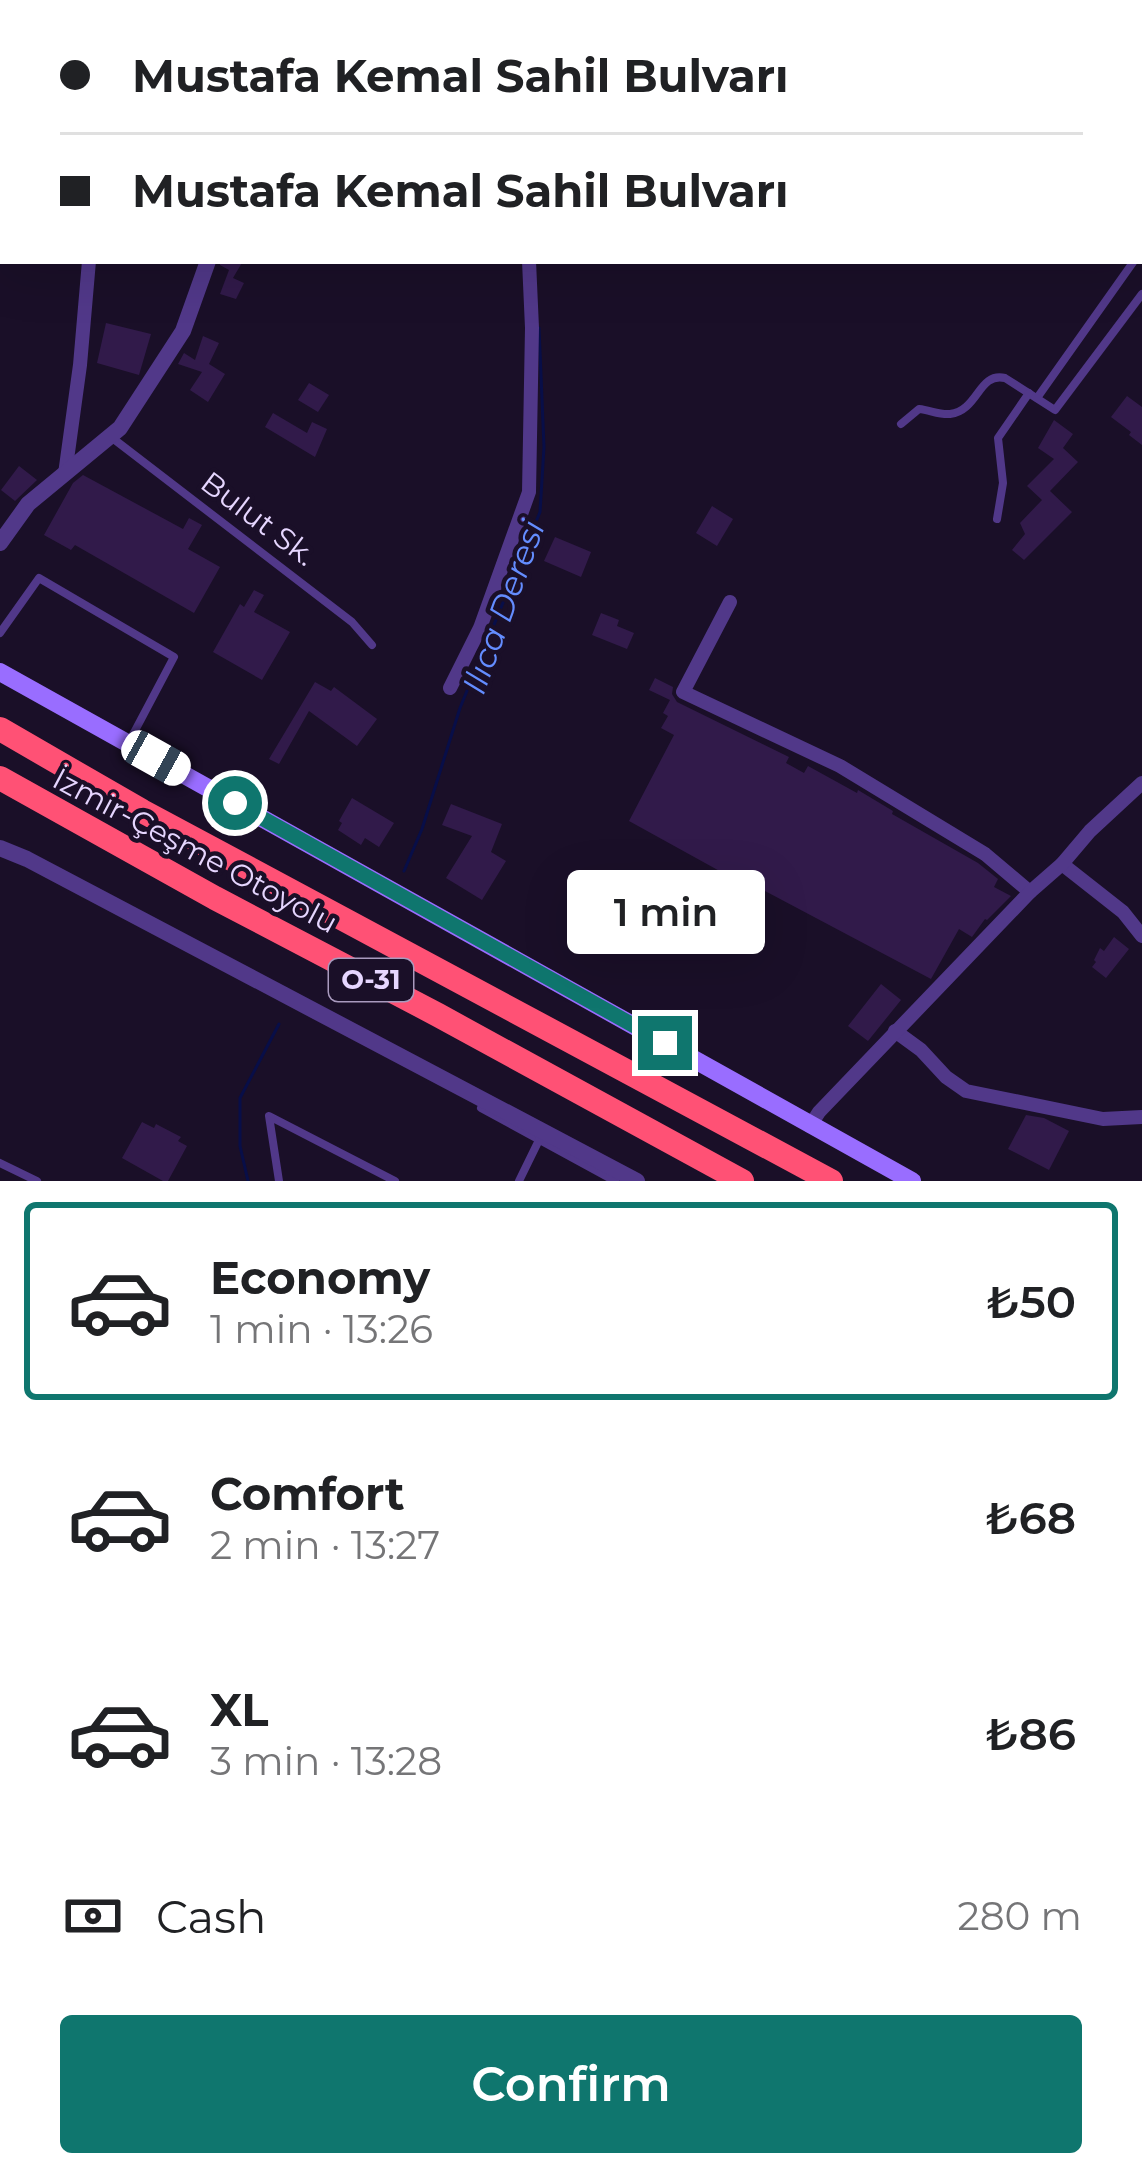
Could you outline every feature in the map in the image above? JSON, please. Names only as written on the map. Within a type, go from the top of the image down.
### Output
[{"type":"highway","name":"İzmir-Çeşme Otoyolu","points":[[0,729],[142,811],[831,1181]]},
{"type":"highway","name":"İzmir-Çeşme Otoyolu","points":[[0,778],[742,1181]]},
{"type":"main road","points":[[0,672],[912,1181]]},
{"type":"street","points":[[65,474],[89,264]]},
{"type":"street","points":[[0,543],[28,504],[120,428],[183,331],[207,264]]},
{"type":"street","points":[[450,688],[480,628],[529,492],[529,264]]},
{"type":"street","points":[[730,602],[683,692],[840,766],[986,854],[1030,892]]},
{"type":"street","points":[[810,1126],[896,1030],[1142,783]]},
{"type":"street","points":[[0,844],[416,1063],[541,1135],[638,1181]]},
{"type":"street","points":[[1062,864],[1123,912],[1142,936]]},
{"type":"street","points":[[896,1030],[966,1091],[1103,1119],[1142,1117]]},
{"type":"lane","points":[[997,519],[1003,483],[998,438],[1132,264]]},
{"type":"lane","points":[[901,424],[920,409],[945,414],[963,409],[996,376],[1055,410],[1142,294]]},
{"type":"lane","name":"Bulut Sk.","points":[[110,436],[352,622],[372,645]]},
{"type":"lane","points":[[0,633],[39,578],[174,657],[128,743]]},
{"type":"lane","points":[[279,1181],[269,1116],[395,1181]]},
{"type":"lane","points":[[522,1180],[541,1135],[615,1181]]},
{"type":"lane","points":[[0,1163],[37,1181]]},
{"type":"building","points":[[241,264],[233,278],[244,283],[236,299],[220,294],[229,270],[220,265]]},
{"type":"building","points":[[106,323],[151,334],[139,375],[97,363]]},
{"type":"building","points":[[203,336],[219,343],[209,364],[225,374],[208,402],[190,390],[202,372],[178,364],[184,353],[195,360]]},
{"type":"building","points":[[309,383],[329,395],[318,412],[298,400]]},
{"type":"building","points":[[1127,396],[1142,407],[1142,445],[1111,417]]},
{"type":"building","points":[[273,413],[307,433],[312,422],[327,429],[315,457],[265,427]]},
{"type":"building","points":[[1054,420],[1073,434],[1063,448],[1078,462],[1050,491],[1072,512],[1024,560],[1012,550],[1025,534],[1020,523],[1042,500],[1027,486],[1054,459],[1038,448]]},
{"type":"building","points":[[19,466],[37,480],[15,501],[1,490]]},
{"type":"building","points":[[83,475],[183,529],[189,518],[202,525],[188,549],[220,567],[194,613],[75,545],[71,550],[44,535],[73,483]]},
{"type":"building","points":[[712,506],[733,519],[717,546],[696,533]]},
{"type":"building","points":[[555,537],[591,552],[581,577],[544,561]]},
{"type":"building","points":[[254,590],[264,595],[254,612],[290,632],[262,680],[213,652],[240,604],[244,607]]},
{"type":"building","points":[[601,613],[634,633],[627,649],[592,635]]},
{"type":"building","points":[[655,678],[673,687],[677,702],[789,757],[786,763],[804,773],[808,766],[858,790],[978,863],[998,879],[994,887],[1011,896],[972,937],[959,929],[931,979],[629,821],[674,735],[661,728],[670,700],[649,690]]},
{"type":"building","points":[[315,682],[331,691],[334,687],[377,719],[357,746],[309,711],[279,764],[269,759]]},
{"type":"building","points":[[352,798],[394,823],[379,847],[365,838],[361,845],[338,830]]},
{"type":"building","points":[[451,804],[502,824],[491,852],[506,861],[482,900],[446,878],[472,836],[442,825]]},
{"type":"building","points":[[1114,937],[1129,949],[1106,978],[1092,967],[1100,948],[1104,951]]},
{"type":"building","points":[[881,984],[901,1000],[868,1041],[848,1026]]},
{"type":"building","points":[[1026,1115],[1069,1131],[1049,1170],[1008,1149]]},
{"type":"building","points":[[142,1122],[181,1137],[178,1141],[187,1146],[168,1181],[122,1158]]},
{"type":"waterway","name":"Ilıca Deresi","points":[[404,871],[460,708],[540,512],[544,447],[539,328]]},
{"type":"waterway","name":"Ilıca Deresi","points":[[248,1181],[240,1146],[240,1098],[279,1024]]},
{"type":"route","points":[[235,803],[665,1043]]}]
